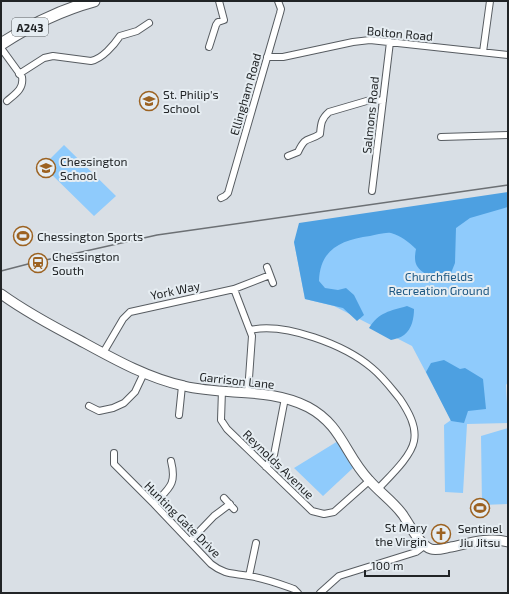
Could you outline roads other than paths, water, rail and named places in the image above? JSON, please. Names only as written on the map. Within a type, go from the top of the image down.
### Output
[{"type":"highway","name":"A243","points":[[1,44],[26,29],[75,4],[94,1]]},
{"type":"street","points":[[209,47],[216,25],[218,22],[224,20],[219,1]]},
{"type":"street","name":"Ellingham Road","points":[[221,198],[228,193],[280,13],[278,1]]},
{"type":"street","points":[[483,52],[490,1]]},
{"type":"street","points":[[19,74],[44,58],[54,56],[92,61],[97,60],[113,46],[120,36],[137,31],[149,23]]},
{"type":"street","name":"Bolton Road","points":[[267,57],[283,57],[364,41],[390,42],[508,55]]},
{"type":"street","name":"Salmons Road","points":[[372,191],[390,42]]},
{"type":"street","points":[[1,48],[22,77],[22,86],[16,94],[7,100]]},
{"type":"street","points":[[288,156],[298,152],[300,146],[307,139],[320,134],[321,123],[325,115],[329,112],[370,100],[383,101]]},
{"type":"street","points":[[442,137],[508,135]]},
{"type":"street","points":[[267,267],[273,283]]},
{"type":"street","name":"York Way","points":[[103,353],[123,319],[130,312],[234,289],[270,275]]},
{"type":"street","points":[[234,289],[252,336],[248,392]]},
{"type":"street","name":"Garrison Lane","points":[[1,294],[18,307],[103,353],[144,373],[182,386],[270,394],[308,407],[334,427],[341,437],[353,461],[369,481],[402,514],[424,546]]},
{"type":"street","points":[[250,330],[268,328],[319,339],[354,356],[371,367],[388,383],[405,407],[412,420],[415,432],[411,450],[378,489]]},
{"type":"street","points":[[89,406],[99,411],[113,408],[124,403],[135,392],[144,373]]},
{"type":"street","points":[[179,415],[182,386]]},
{"type":"street","name":"Reynolds Avenue","points":[[222,390],[220,410],[221,420],[227,429],[312,511],[324,514],[334,512],[369,481]]},
{"type":"street","points":[[266,466],[274,455],[285,398]]},
{"type":"street","name":"Hunting Gate Drive","points":[[114,453],[114,464],[220,571],[250,576],[294,589],[298,593]]},
{"type":"street","points":[[154,504],[170,487],[174,479],[171,461]]},
{"type":"street","points":[[190,541],[214,516],[232,506],[224,498]]},
{"type":"street","points":[[320,593],[339,576],[416,552],[424,546],[434,550],[485,540],[500,540],[508,542]]},
{"type":"street","points":[[250,576],[256,543]]},
{"type":"railway","points":[[1,271],[157,235],[508,185]]},
{"type":"place","name":"St. Philip's School","points":[[149,101]]},
{"type":"place","name":"Chessington School","points":[[46,168]]},
{"type":"place","name":"Chessington Sports","points":[[23,236]]},
{"type":"place","name":"Chessington South","points":[[38,263]]},
{"type":"place","name":"Sentinel Jiu Jitsu","points":[[480,508]]},
{"type":"place","name":"St Mary the Virgin","points":[[441,534]]},
{"type":"park label","name":"Churchfields Recreation Ground","points":[[439,283]]}]
